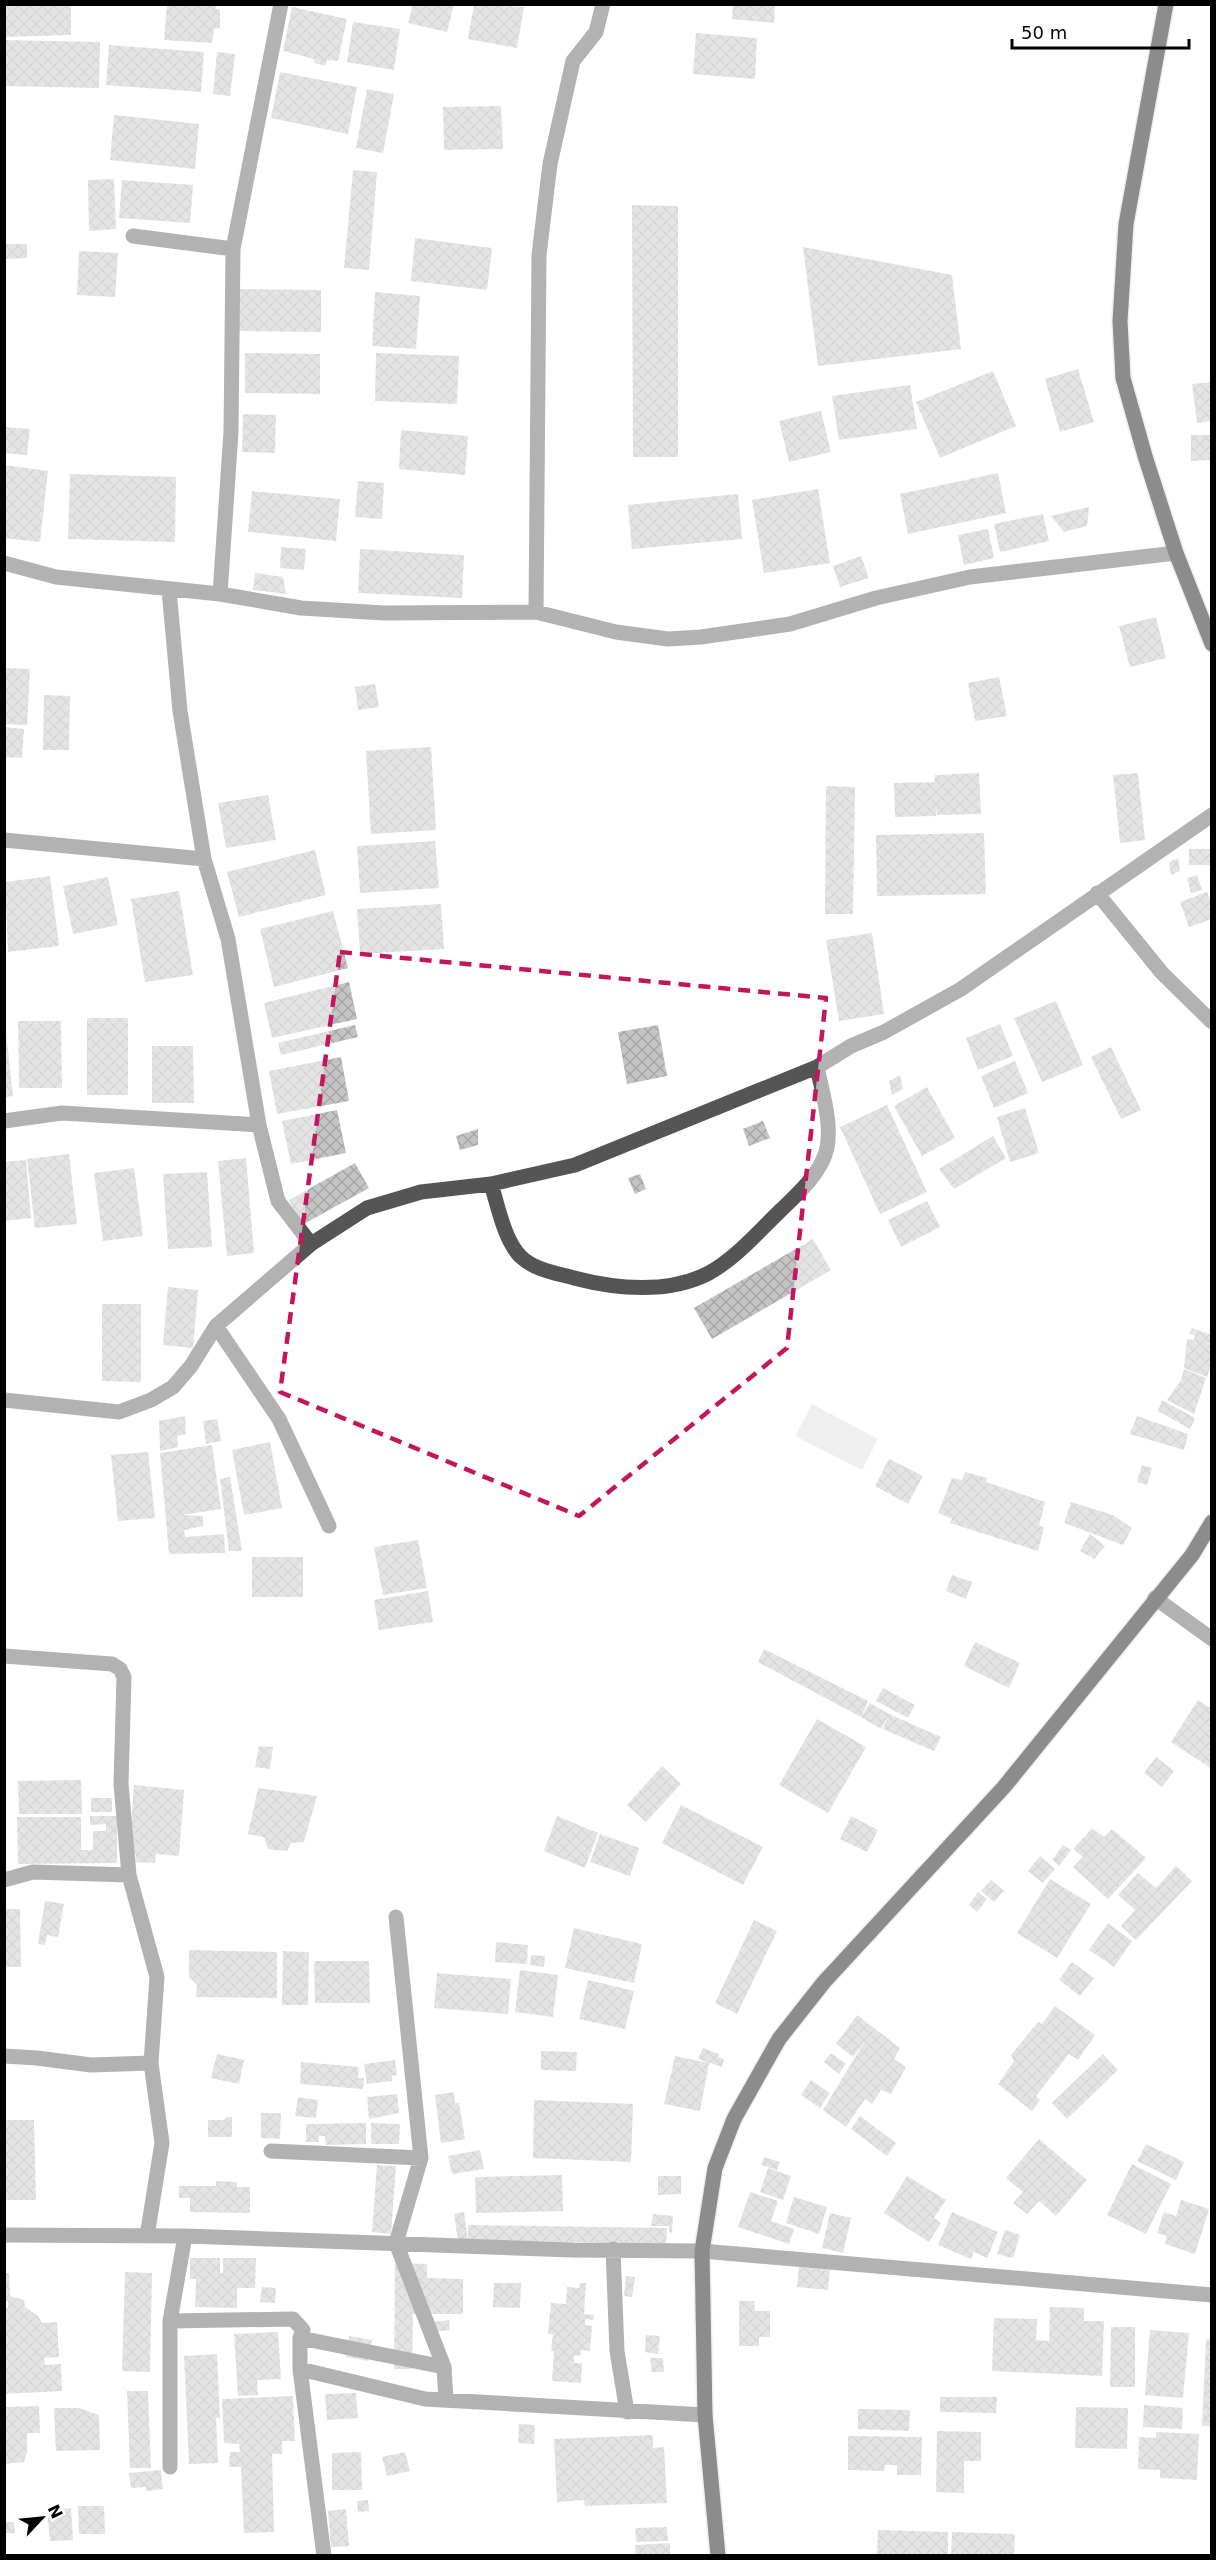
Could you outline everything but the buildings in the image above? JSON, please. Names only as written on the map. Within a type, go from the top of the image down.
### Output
[{"type":"main road","points":[[1166,4],[1126,224],[1120,321],[1123,378],[1176,553],[1212,644]]},
{"type":"main road","points":[[718,2556],[705,2415],[702,2251],[715,2168],[734,2119],[779,2039],[824,1982],[1004,1787],[1191,1555],[1212,1522]]},
{"type":"street","points":[[220,594],[231,432],[233,249],[281,4]]},
{"type":"street","points":[[536,612],[539,255],[550,164],[573,61],[596,32],[603,4]]},
{"type":"street","points":[[133,236],[233,249]]},
{"type":"street","points":[[4,563],[56,577],[220,594],[301,608],[348,611],[536,612],[616,632],[668,639],[701,637],[790,624],[876,598],[970,578],[1176,553]]},
{"type":"street","points":[[170,590],[180,711],[204,858],[228,939],[259,1125],[278,1201],[311,1244]]},
{"type":"street","points":[[4,1401],[119,1412],[151,1400],[173,1387],[191,1366],[216,1326],[311,1244],[367,1208],[421,1192],[491,1184],[576,1165],[817,1067],[850,1046],[884,1032],[961,989],[1212,815]]},
{"type":"street","points":[[4,840],[204,858]]},
{"type":"street","points":[[1097,893],[1162,973],[1212,1022]]},
{"type":"street","points":[[491,1184],[510,1239],[519,1255],[535,1267],[604,1286],[643,1287],[681,1282],[707,1274],[743,1246],[790,1202],[816,1173],[827,1149],[828,1126],[817,1067]]},
{"type":"street","points":[[4,1120],[62,1113],[259,1125]]},
{"type":"street","points":[[216,1326],[279,1419],[328,1527]]},
{"type":"street","points":[[1155,1598],[1211,1637]]},
{"type":"street","points":[[4,1656],[112,1664],[120,1669],[124,1677],[121,1784],[129,1875],[157,1977],[151,2063],[162,2143],[147,2236]]},
{"type":"street","points":[[4,1880],[33,1872],[129,1875]]},
{"type":"street","points":[[396,1917],[421,2157],[396,2243],[444,2367],[446,2400]]},
{"type":"street","points":[[4,2056],[91,2065],[151,2063]]},
{"type":"street","points":[[271,2151],[421,2157]]},
{"type":"street","points":[[4,2235],[185,2236],[702,2251],[1212,2295]]},
{"type":"street","points":[[170,2467],[170,2321],[185,2236]]},
{"type":"street","points":[[613,2249],[617,2351],[627,2412]]},
{"type":"street","points":[[170,2321],[293,2319],[303,2330],[300,2338],[300,2369],[324,2556]]},
{"type":"street","points":[[300,2338],[444,2367]]},
{"type":"street","points":[[300,2369],[425,2399],[705,2415]]},
{"type":"highlighted area","points":[[340,952],[826,998],[787,1348],[579,1516],[280,1392]]},
{"type":"shaded area","points":[[812,1404],[878,1439],[862,1470],[795,1436]]}]
